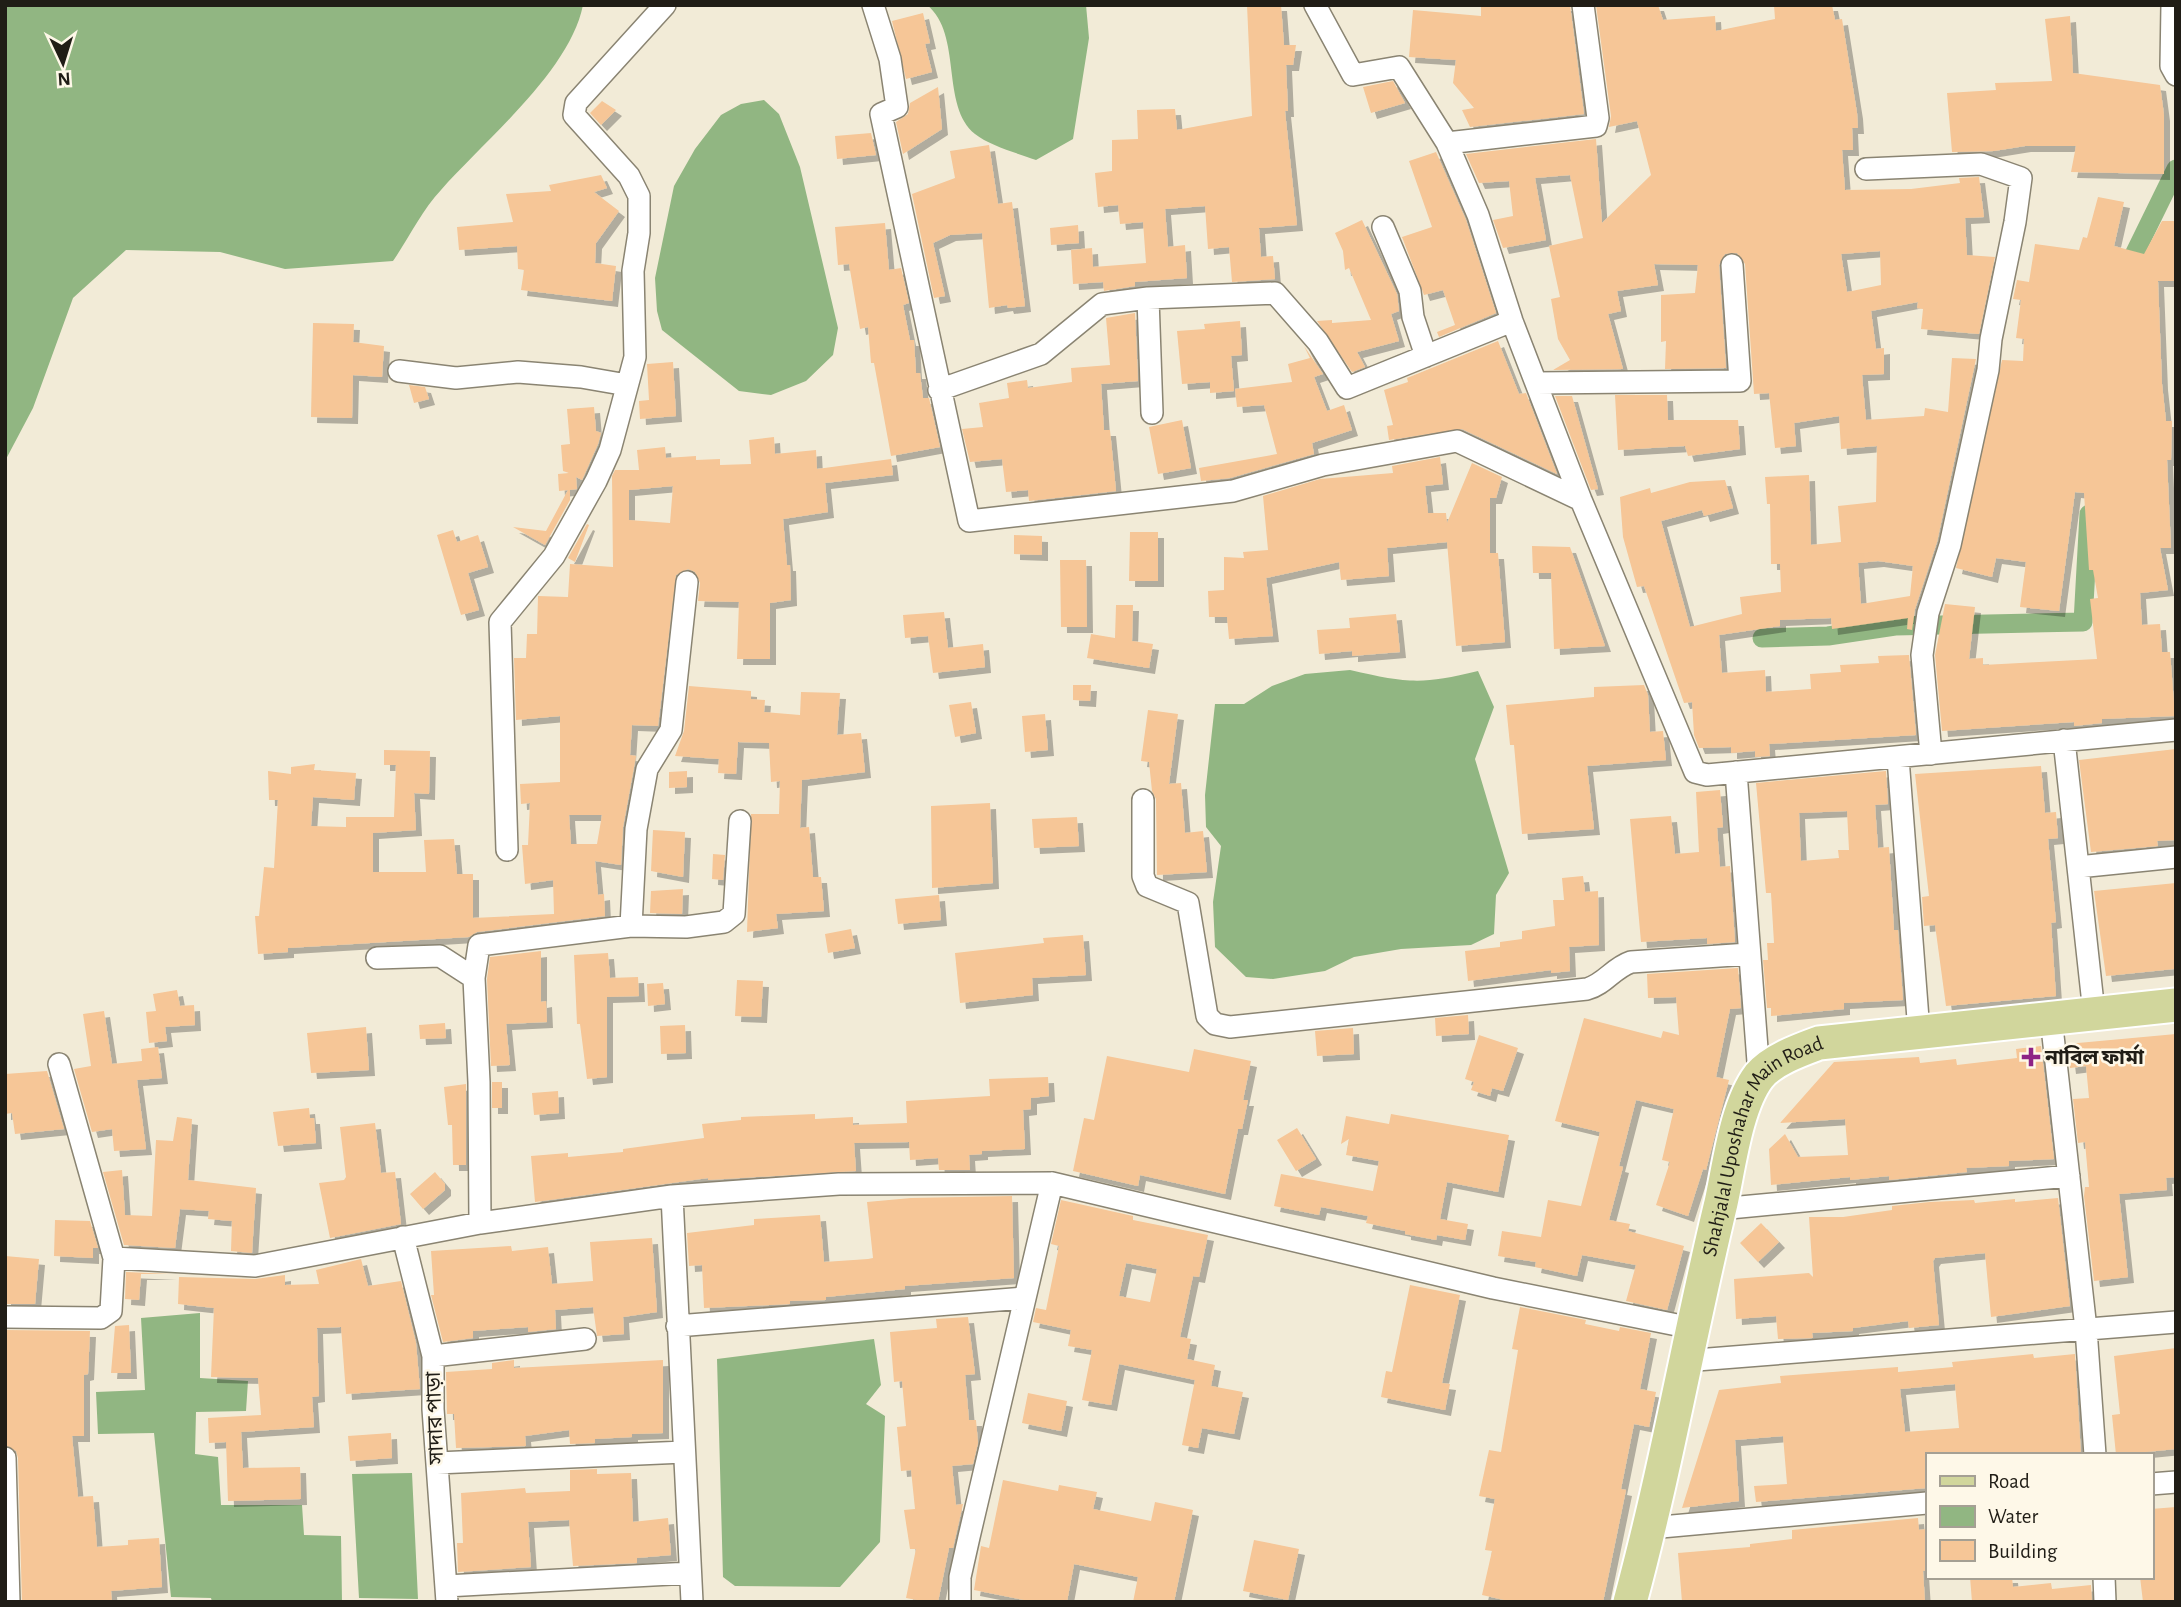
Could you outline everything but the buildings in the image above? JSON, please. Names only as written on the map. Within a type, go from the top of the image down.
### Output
[{"type":"main road","name":"Shahjalal Uposhahar Main Road","points":[[1630,1602],[1650,1528],[1684,1361],[1742,1115],[1759,1075],[1796,1052],[1819,1043],[2176,1005]]},
{"type":"street","points":[[507,850],[500,622],[554,556],[596,481],[610,450],[635,357],[633,271],[639,196],[629,176],[574,115],[576,103],[666,5]]},
{"type":"street","points":[[873,5],[890,59],[897,107],[881,114],[883,127],[969,521],[1233,491],[1323,465],[1457,441],[1581,500]]},
{"type":"street","points":[[1315,5],[1353,75],[1398,67],[1447,142],[1478,215],[1512,321],[1581,500],[1695,772],[1707,775],[2176,730]]},
{"type":"street","points":[[1447,142],[1596,126],[1598,118],[1583,5]]},
{"type":"street","points":[[2172,5],[2171,66],[2175,75]]},
{"type":"street","points":[[1866,169],[1981,164],[2021,178],[2015,222],[1991,340],[1988,370],[1950,545],[1928,613],[1922,655],[1931,754]]},
{"type":"street","points":[[1383,227],[1410,291],[1413,317],[1426,356]]},
{"type":"street","points":[[1536,383],[1740,381],[1732,265]]},
{"type":"street","points":[[939,390],[1041,354],[1102,304],[1147,298],[1275,293],[1318,342],[1347,388],[1512,321]]},
{"type":"street","points":[[1147,298],[1152,413]]},
{"type":"street","points":[[399,371],[456,378],[517,372],[581,377],[627,385]]},
{"type":"street","points":[[631,926],[636,829],[647,769],[671,730],[687,582]]},
{"type":"street","points":[[2064,740],[2094,1013]]},
{"type":"street","points":[[1898,758],[1919,1032]]},
{"type":"street","points":[[1736,772],[1759,1075]]},
{"type":"street","points":[[1143,800],[1143,876],[1147,886],[1188,903],[1207,1016],[1215,1024],[1230,1027],[1587,989],[1601,985],[1620,966],[1631,962],[1749,954]]},
{"type":"street","points":[[480,1223],[479,1082],[474,978],[479,945],[631,926],[686,927],[731,918],[734,914],[740,821]]},
{"type":"street","points":[[2078,867],[2176,857]]},
{"type":"street","points":[[377,958],[440,956],[474,978]]},
{"type":"street","points":[[2051,1018],[2085,1329],[2095,1453]]},
{"type":"street","points":[[5,1317],[101,1318],[111,1311],[114,1258],[59,1064]]},
{"type":"street","points":[[1719,1209],[2069,1176]]},
{"type":"street","points":[[114,1258],[254,1266],[480,1223],[672,1196],[839,1184],[1052,1183],[1493,1288],[1692,1328]]},
{"type":"street","points":[[960,1602],[960,1577],[1052,1183]]},
{"type":"street","points":[[672,1196],[692,1602]]},
{"type":"street","name":"সাদার পাড়া","points":[[403,1237],[433,1356],[437,1463],[447,1594]]},
{"type":"street","points":[[677,1326],[1025,1298]]},
{"type":"street","points":[[1684,1361],[2176,1322]]},
{"type":"street","points":[[433,1356],[585,1339]]},
{"type":"street","points":[[437,1463],[684,1452]]},
{"type":"street","points":[[5,1458],[9,1602]]},
{"type":"street","points":[[2153,1484],[2176,1482]]},
{"type":"street","points":[[1650,1528],[1926,1503]]},
{"type":"street","points":[[447,1594],[691,1573]]},
{"type":"street","points":[[2104,1579],[2105,1602]]},
{"type":"water","points":[[5,5],[583,5],[575,30],[562,55],[524,104],[434,198],[393,261],[285,269],[220,252],[126,250],[73,298],[33,408],[5,461]]},
{"type":"water","points":[[927,5],[1086,5],[1089,38],[1073,139],[1036,160],[996,146],[975,134],[964,122],[958,106],[945,33],[938,18]]},
{"type":"water","points":[[764,100],[779,114],[800,167],[838,328],[833,355],[806,381],[771,395],[739,391],[662,330],[657,311],[655,278],[674,186],[695,149],[721,115],[741,104]]},
{"type":"water","points":[[1350,670],[1414,681],[1442,679],[1478,671],[1494,707],[1475,759],[1509,873],[1496,895],[1494,934],[1471,945],[1401,949],[1354,957],[1325,971],[1273,979],[1246,977],[1215,947],[1213,902],[1221,846],[1206,827],[1205,795],[1215,704],[1244,704],[1272,686],[1305,674]]},
{"type":"water","points":[[200,1313],[200,1378],[248,1381],[246,1411],[196,1412],[195,1454],[218,1457],[221,1505],[302,1505],[304,1535],[341,1536],[342,1602],[212,1602],[211,1598],[171,1597],[154,1433],[98,1434],[96,1392],[145,1390],[141,1318]]},
{"type":"water","points":[[874,1339],[881,1385],[866,1404],[885,1416],[880,1542],[840,1587],[735,1586],[723,1577],[717,1359]]},
{"type":"water","points":[[412,1473],[418,1599],[359,1598],[352,1474]]},
{"type":"waterway","points":[[2125,273],[2176,169]]},
{"type":"waterway","points":[[1762,638],[1828,636],[1895,626],[2083,622],[2089,514]]},
{"type":"place","name":"নাবিল ফার্মা","points":[[2031,1057]]}]
